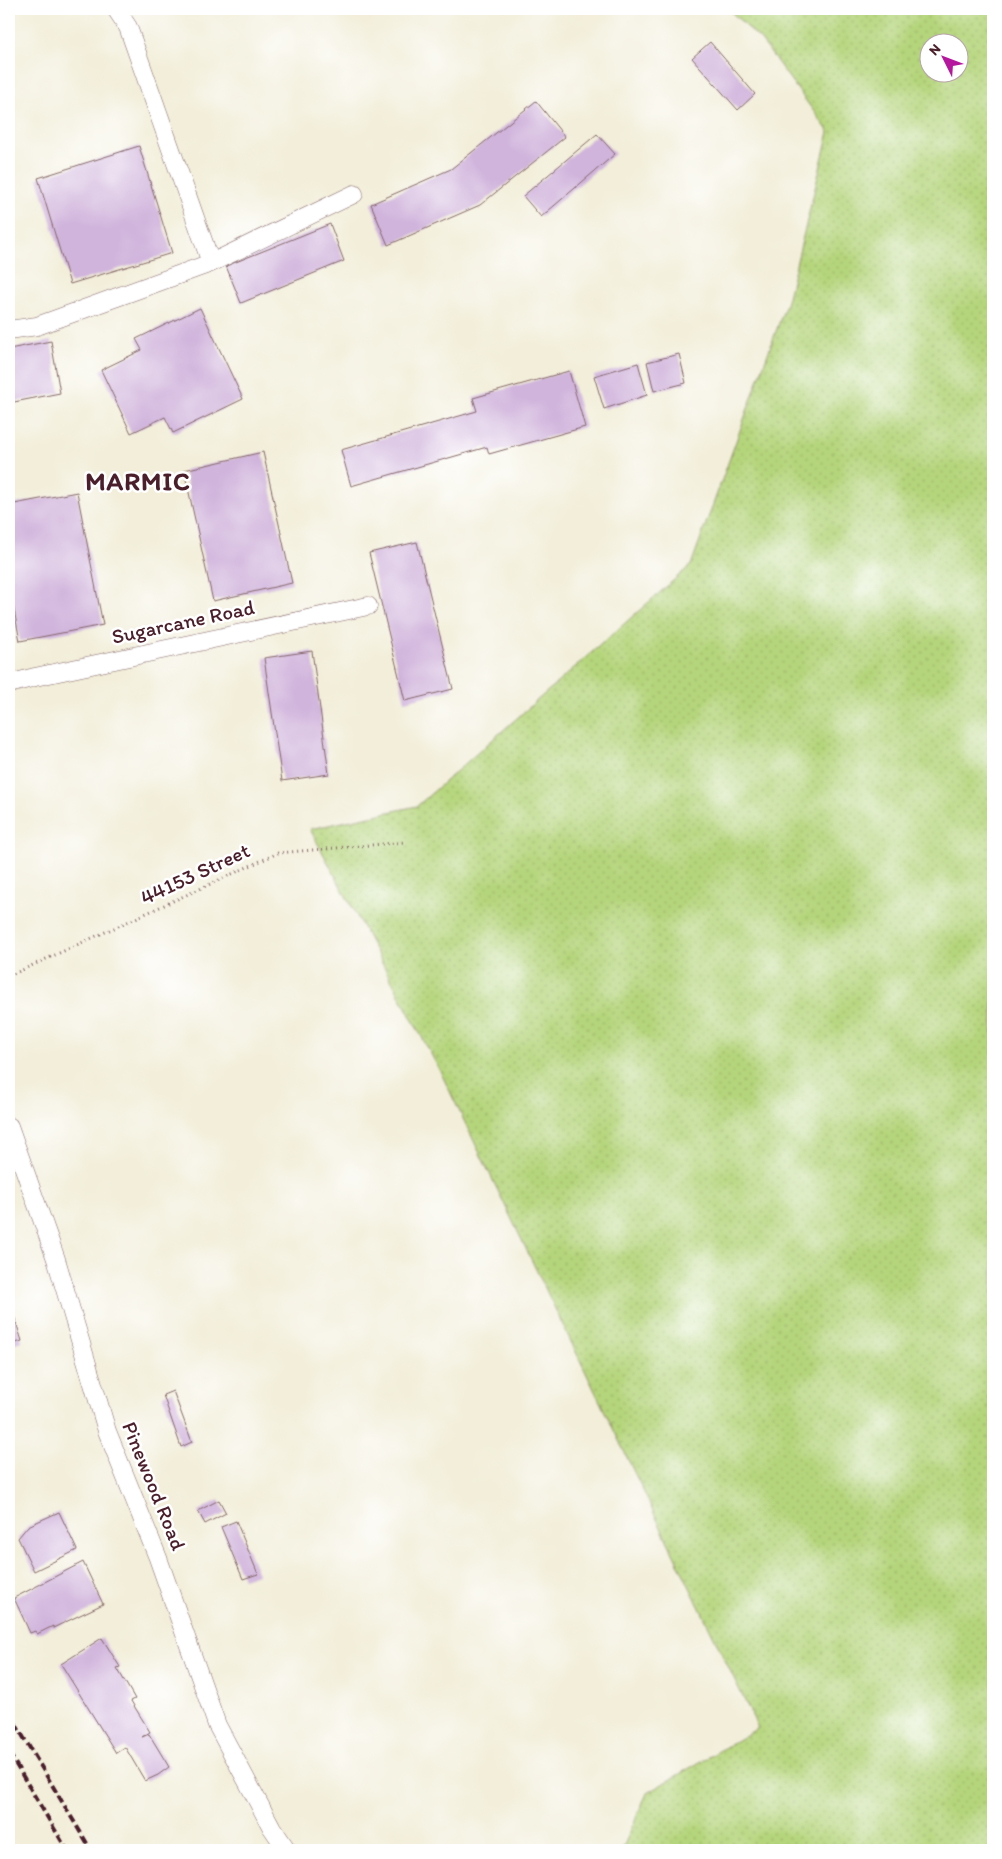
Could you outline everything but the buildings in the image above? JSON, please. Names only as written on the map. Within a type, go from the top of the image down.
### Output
[{"type":"lane","points":[[116,9],[128,27],[211,263]]},
{"type":"lane","points":[[9,330],[37,326],[211,263],[354,194]]},
{"type":"lane","name":"Sugarcane Road","points":[[9,684],[368,606]]},
{"type":"lane","name":"Pinewood Road","points":[[9,1126],[56,1259],[107,1431],[158,1558],[217,1725],[272,1828],[287,1850]]},
{"type":"path","name":"44153 Street","points":[[9,976],[278,853],[406,842]]},
{"type":"green space","points":[[728,9],[993,9],[993,1850],[622,1850],[647,1793],[758,1728],[439,1069],[310,829],[417,806],[691,565],[787,301],[829,132],[761,40]]},
{"type":"railway","points":[[9,1713],[91,1850]]},
{"type":"railway","points":[[9,1753],[67,1850]]},
{"type":"district","name":"MARMIC","points":[[138,481]]}]
